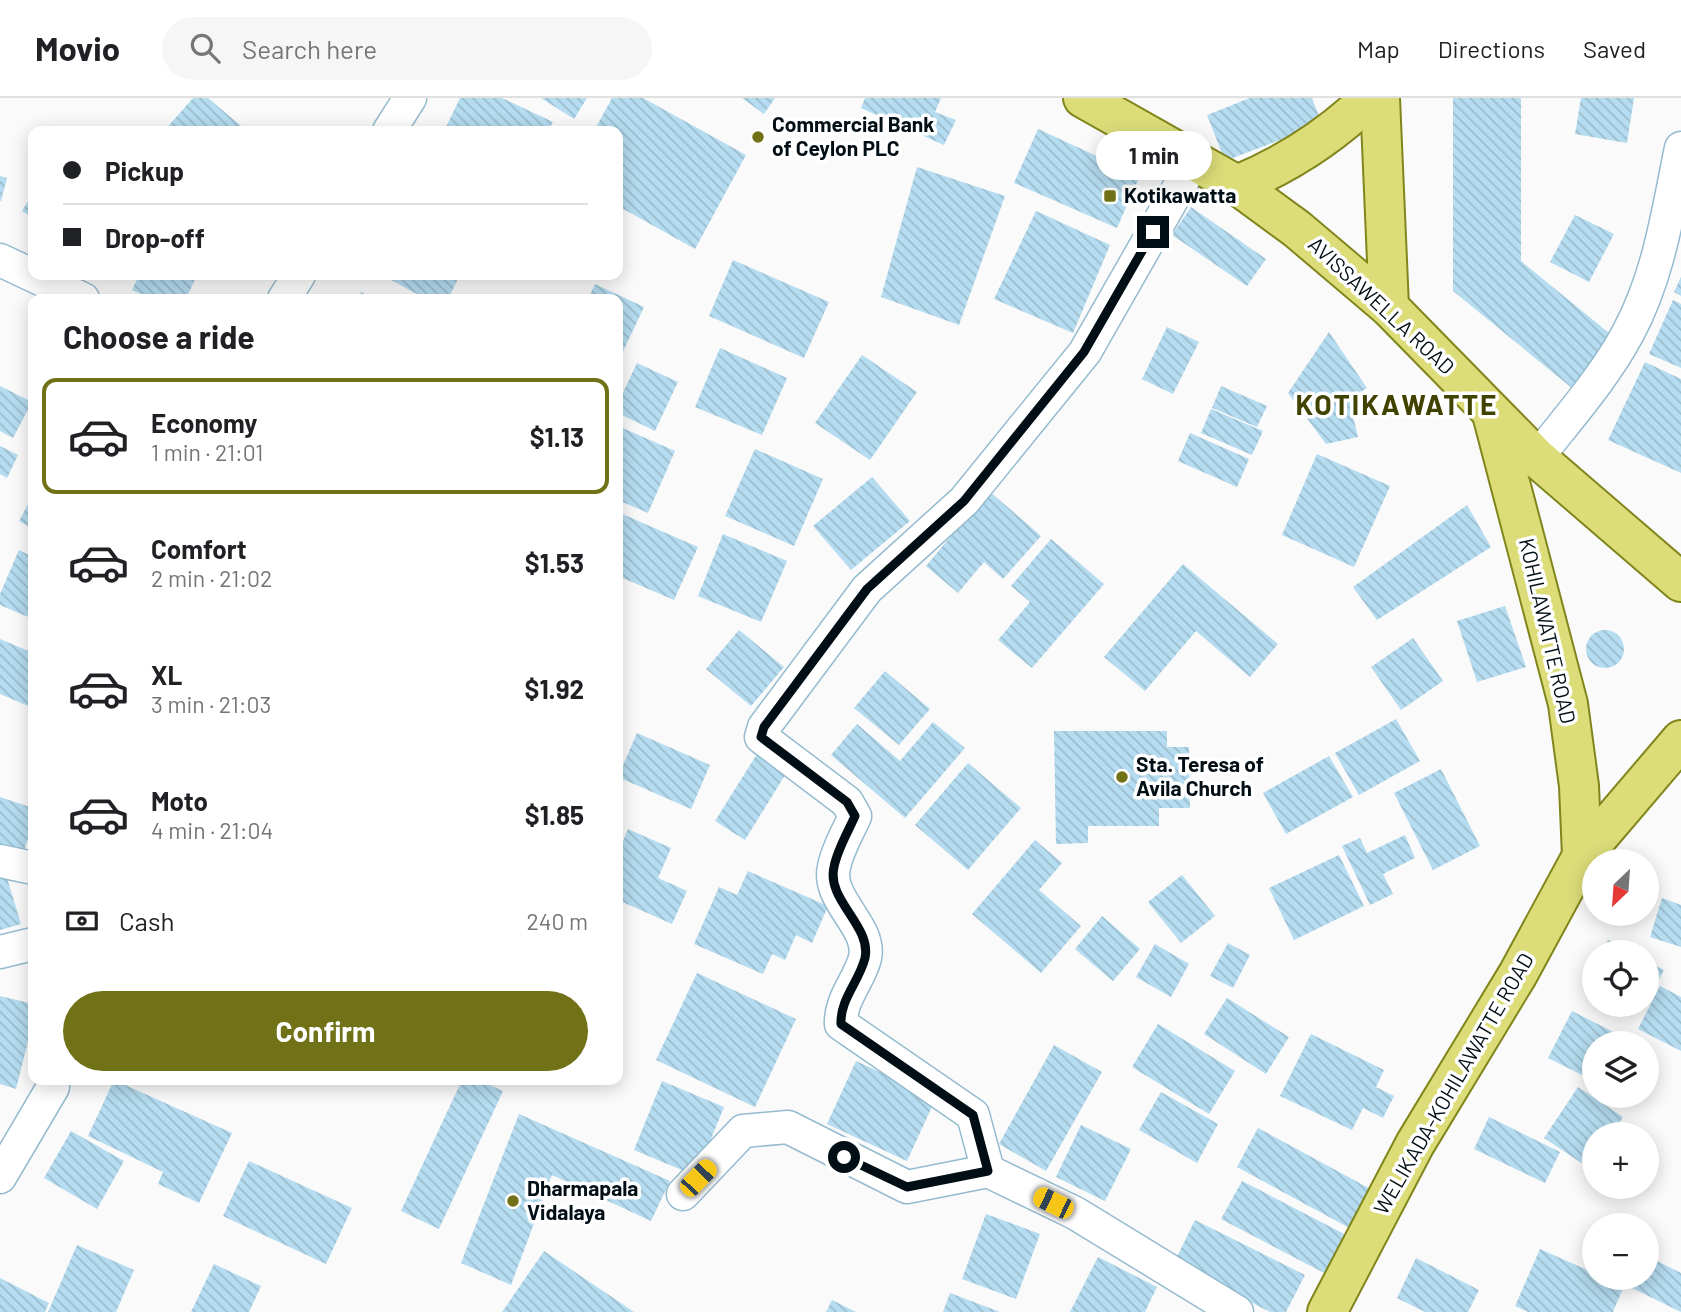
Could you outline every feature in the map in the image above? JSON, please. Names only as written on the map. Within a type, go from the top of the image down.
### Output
[{"type":"main road","name":"AVISSAWELLA ROAD","points":[[1083,98],[1237,185],[1297,229],[1389,307],[1536,458],[1681,582]]},
{"type":"main road","points":[[1237,185],[1264,174],[1319,142],[1370,98]]},
{"type":"main road","points":[[1380,98],[1389,307]]},
{"type":"main road","name":"KOHILAWATTE ROAD","points":[[1491,410],[1568,704],[1579,786],[1582,856]]},
{"type":"main road","name":"WELIKADA-KOHILAWATTE ROAD","points":[[1588,849],[1681,740]]},
{"type":"main road","name":"WELIKADA-KOHILAWATTE ROAD","points":[[1327,1312],[1415,1144],[1518,974],[1582,856]]},
{"type":"street","points":[[392,126],[410,98]]},
{"type":"street","points":[[1536,458],[1614,358],[1630,331],[1657,264],[1681,148]]},
{"type":"street","points":[[988,1171],[973,1115],[841,1024],[840,1012],[865,958],[865,944],[834,884],[834,867],[855,816],[847,802],[761,737],[764,727],[867,589],[964,501],[1084,352],[1194,161]]},
{"type":"street","points":[[0,260],[28,273]]},
{"type":"street","points":[[43,280],[72,294]]},
{"type":"street","points":[[0,861],[28,866]]},
{"type":"street","points":[[0,952],[28,945]]},
{"type":"street","points":[[0,1177],[53,1085]]},
{"type":"street","points":[[682,1194],[743,1131],[788,1127],[907,1187],[988,1171],[1075,1213],[1237,1312]]},
{"type":"building","points":[[193,98],[208,98],[241,126],[168,126]]},
{"type":"building","points":[[460,98],[502,98],[553,122],[551,126],[446,126]]},
{"type":"building","points":[[541,98],[587,98],[574,119]]},
{"type":"building","points":[[612,98],[643,98],[746,155],[695,249],[623,209],[623,126],[597,126]]},
{"type":"building","points":[[742,98],[775,98],[764,114]]},
{"type":"building","points":[[865,98],[941,98],[935,112],[956,120],[944,145],[861,108]]},
{"type":"building","points":[[1250,98],[1312,98],[1322,124],[1225,161],[1207,115]]},
{"type":"building","points":[[1453,98],[1521,98],[1521,261],[1620,342],[1578,393],[1453,291]]},
{"type":"building","points":[[1581,98],[1634,98],[1627,143],[1575,134]]},
{"type":"building","points":[[1038,129],[1140,176],[1117,228],[1014,183]]},
{"type":"building","points":[[917,167],[1005,196],[959,325],[881,297]]},
{"type":"building","points":[[0,176],[7,178],[1,201],[0,201]]},
{"type":"building","points":[[28,201],[28,215],[22,211]]},
{"type":"building","points":[[1191,207],[1266,259],[1247,286],[1172,235]]},
{"type":"building","points":[[1036,211],[1110,245],[1073,333],[994,299]]},
{"type":"building","points":[[1575,215],[1614,234],[1589,282],[1550,262]]},
{"type":"building","points":[[733,260],[829,302],[804,358],[709,316]]},
{"type":"building","points":[[1681,277],[1681,296],[1674,292]]},
{"type":"building","points":[[137,280],[195,280],[188,294],[140,294],[132,290]]},
{"type":"building","points":[[391,280],[458,280],[450,294],[417,294]]},
{"type":"building","points":[[595,284],[616,294],[590,294]]},
{"type":"building","points":[[623,297],[644,307],[623,351]]},
{"type":"building","points":[[1673,300],[1681,304],[1681,368],[1649,354]]},
{"type":"building","points":[[1167,327],[1199,342],[1173,394],[1142,379]]},
{"type":"building","points":[[1329,332],[1367,388],[1349,399],[1358,437],[1326,444],[1288,393]]},
{"type":"building","points":[[720,348],[787,378],[762,435],[695,407]]},
{"type":"building","points":[[862,355],[917,392],[870,460],[815,423]]},
{"type":"building","points":[[1645,362],[1681,379],[1681,473],[1608,440]]},
{"type":"building","points":[[637,363],[678,382],[655,431],[623,415],[623,392]]},
{"type":"building","points":[[0,386],[28,400],[28,410],[13,438],[0,431]]},
{"type":"building","points":[[1221,386],[1267,406],[1257,427],[1212,408]]},
{"type":"building","points":[[1211,409],[1263,431],[1252,455],[1201,433]]},
{"type":"building","points":[[623,428],[675,451],[648,513],[623,502]]},
{"type":"building","points":[[1190,433],[1249,459],[1237,487],[1178,461]]},
{"type":"building","points":[[0,446],[18,455],[7,478],[0,474]]},
{"type":"building","points":[[755,449],[823,479],[794,546],[725,516]]},
{"type":"building","points":[[1317,454],[1390,486],[1354,567],[1282,535]]},
{"type":"building","points":[[872,477],[910,521],[851,570],[813,526]]},
{"type":"building","points":[[989,491],[1041,536],[1003,579],[984,562],[958,593],[926,566]]},
{"type":"building","points":[[28,504],[28,526],[19,521]]},
{"type":"building","points":[[1467,505],[1491,547],[1377,620],[1353,587]]},
{"type":"building","points":[[623,514],[698,547],[674,600],[623,578]]},
{"type":"building","points":[[723,534],[787,561],[761,622],[698,596]]},
{"type":"building","points":[[1051,539],[1104,584],[1032,668],[998,640],[1030,602],[1011,586]]},
{"type":"building","points":[[19,550],[28,554],[28,617],[0,605],[0,594]]},
{"type":"building","points":[[1183,564],[1278,644],[1250,677],[1196,631],[1145,691],[1104,657]]},
{"type":"building","points":[[1505,606],[1526,667],[1477,682],[1457,621]]},
{"type":"building","points":[[739,630],[784,667],[751,706],[706,669]]},
{"type":"building","points":[[1605,630],[1618,636],[1624,649],[1618,662],[1605,668],[1592,662],[1586,649],[1592,636]]},
{"type":"building","points":[[1413,638],[1443,681],[1401,710],[1371,667]]},
{"type":"building","points":[[0,639],[28,651],[28,706],[0,694]]},
{"type":"building","points":[[885,671],[930,709],[899,745],[854,708]]},
{"type":"building","points":[[1396,719],[1420,761],[1359,795],[1335,753]]},
{"type":"building","points":[[933,722],[965,748],[905,818],[831,755],[857,724],[900,761]]},
{"type":"building","name":"Sta. Teresa of Avila Church","points":[[1054,731],[1167,731],[1167,747],[1189,747],[1190,808],[1159,808],[1159,826],[1088,826],[1088,843],[1056,844]]},
{"type":"building","points":[[637,733],[710,765],[691,809],[623,779],[623,765]]},
{"type":"building","points":[[757,754],[787,772],[745,840],[715,821]]},
{"type":"building","points":[[1329,756],[1353,797],[1286,834],[1263,793]]},
{"type":"building","points":[[968,763],[1021,808],[968,870],[915,825]]},
{"type":"building","points":[[1441,769],[1480,846],[1433,870],[1394,793]]},
{"type":"building","points":[[0,797],[28,806],[28,838],[21,860],[0,853]]},
{"type":"building","points":[[628,829],[671,848],[658,878],[687,891],[672,924],[623,902],[623,841]]},
{"type":"building","points":[[1405,835],[1415,858],[1383,874],[1393,894],[1370,905],[1342,846],[1360,838],[1367,853]]},
{"type":"building","points":[[1035,840],[1062,863],[1039,890],[1081,926],[1041,973],[972,914]]},
{"type":"building","points":[[1339,855],[1364,906],[1294,940],[1269,888]]},
{"type":"building","points":[[4,868],[21,924],[0,930],[0,870]]},
{"type":"building","points":[[748,871],[828,906],[812,943],[796,935],[785,960],[772,954],[763,974],[694,944],[719,887],[737,895]]},
{"type":"building","points":[[1182,875],[1215,916],[1181,943],[1148,902]]},
{"type":"building","points":[[1662,898],[1681,905],[1681,947],[1650,937],[1653,926],[1659,926]]},
{"type":"building","points":[[1102,916],[1140,949],[1113,981],[1075,949]]},
{"type":"building","points":[[1228,943],[1250,955],[1233,988],[1210,976]]},
{"type":"building","points":[[1155,944],[1189,964],[1171,997],[1136,977]]},
{"type":"building","points":[[697,973],[796,1019],[755,1107],[656,1060]]},
{"type":"building","points":[[1660,986],[1681,997],[1681,1051],[1659,1040],[1659,1031],[1638,1029],[1644,1017],[1659,1017]]},
{"type":"building","points":[[0,996],[28,1003],[28,1042],[16,1089],[0,1084]]},
{"type":"building","points":[[1227,998],[1289,1037],[1266,1074],[1204,1034]]},
{"type":"building","points":[[1572,1011],[1611,1031],[1582,1031],[1582,1075],[1548,1058]]},
{"type":"building","points":[[1158,1024],[1235,1071],[1209,1114],[1132,1067]]},
{"type":"building","points":[[1311,1034],[1384,1070],[1376,1087],[1394,1096],[1383,1118],[1363,1108],[1352,1130],[1280,1096]]},
{"type":"building","points":[[1054,1045],[1102,1072],[1046,1171],[999,1144]]},
{"type":"building","points":[[856,1061],[936,1098],[907,1161],[827,1124]]},
{"type":"building","points":[[662,1081],[724,1107],[696,1176],[634,1150]]},
{"type":"building","points":[[112,1085],[125,1085],[232,1133],[199,1203],[158,1184],[163,1172],[88,1136]]},
{"type":"building","points":[[460,1085],[490,1085],[503,1091],[439,1229],[401,1211]]},
{"type":"building","points":[[1578,1087],[1582,1090],[1582,1108],[1610,1108],[1623,1117],[1620,1122],[1582,1122],[1582,1163],[1544,1138]]},
{"type":"building","points":[[1161,1092],[1218,1124],[1197,1163],[1139,1130]]},
{"type":"building","name":"Dharmapala Vidalaya","points":[[519,1114],[670,1181],[651,1221],[552,1175],[511,1285],[461,1263]]},
{"type":"building","points":[[1489,1117],[1560,1152],[1545,1183],[1474,1149]]},
{"type":"building","points":[[1081,1125],[1131,1149],[1105,1201],[1056,1177]]},
{"type":"building","points":[[1258,1128],[1376,1192],[1355,1231],[1237,1167]]},
{"type":"building","points":[[71,1131],[124,1161],[97,1209],[44,1178]]},
{"type":"building","points":[[249,1161],[352,1208],[326,1264],[223,1216]]},
{"type":"building","points":[[1242,1181],[1348,1236],[1328,1275],[1221,1219]]},
{"type":"building","points":[[986,1214],[1040,1234],[1016,1299],[962,1279]]},
{"type":"building","points":[[1195,1220],[1305,1275],[1286,1312],[1270,1312],[1174,1263]]},
{"type":"building","points":[[77,1245],[134,1270],[116,1312],[48,1312]]},
{"type":"building","points":[[1540,1249],[1582,1268],[1582,1290],[1622,1290],[1613,1312],[1528,1312],[1515,1306]]},
{"type":"building","points":[[544,1251],[634,1312],[502,1312]]},
{"type":"building","points":[[1098,1257],[1157,1287],[1145,1312],[1070,1312]]},
{"type":"building","points":[[1416,1258],[1479,1290],[1468,1312],[1425,1312],[1397,1298]]},
{"type":"building","points":[[1659,1262],[1681,1273],[1681,1312],[1636,1290],[1659,1290]]},
{"type":"building","points":[[214,1264],[261,1286],[249,1312],[191,1312]]},
{"type":"building","points":[[0,1278],[49,1303],[45,1312],[0,1312]]},
{"type":"building","points":[[950,1293],[1000,1312],[943,1312]]},
{"type":"building","points":[[832,1300],[856,1312],[826,1312]]},
{"type":"place","name":"Commercial Bank of Ceylon PLC","points":[[758,137]]},
{"type":"place","name":"Kotikawatta","points":[[1110,196]]},
{"type":"place","name":"Sta. Teresa of Avila Church","points":[[1122,777]]},
{"type":"place","name":"Dharmapala Vidalaya","points":[[513,1201]]},
{"type":"district","name":"KOTIKAWATTE","points":[[1397,405]]},
{"type":"route","points":[[844,1157],[907,1187],[988,1171],[973,1115],[841,1024],[840,1012],[865,958],[865,944],[834,884],[834,867],[855,816],[847,802],[761,737],[764,727],[867,589],[964,501],[1084,352],[1153,232]]}]
